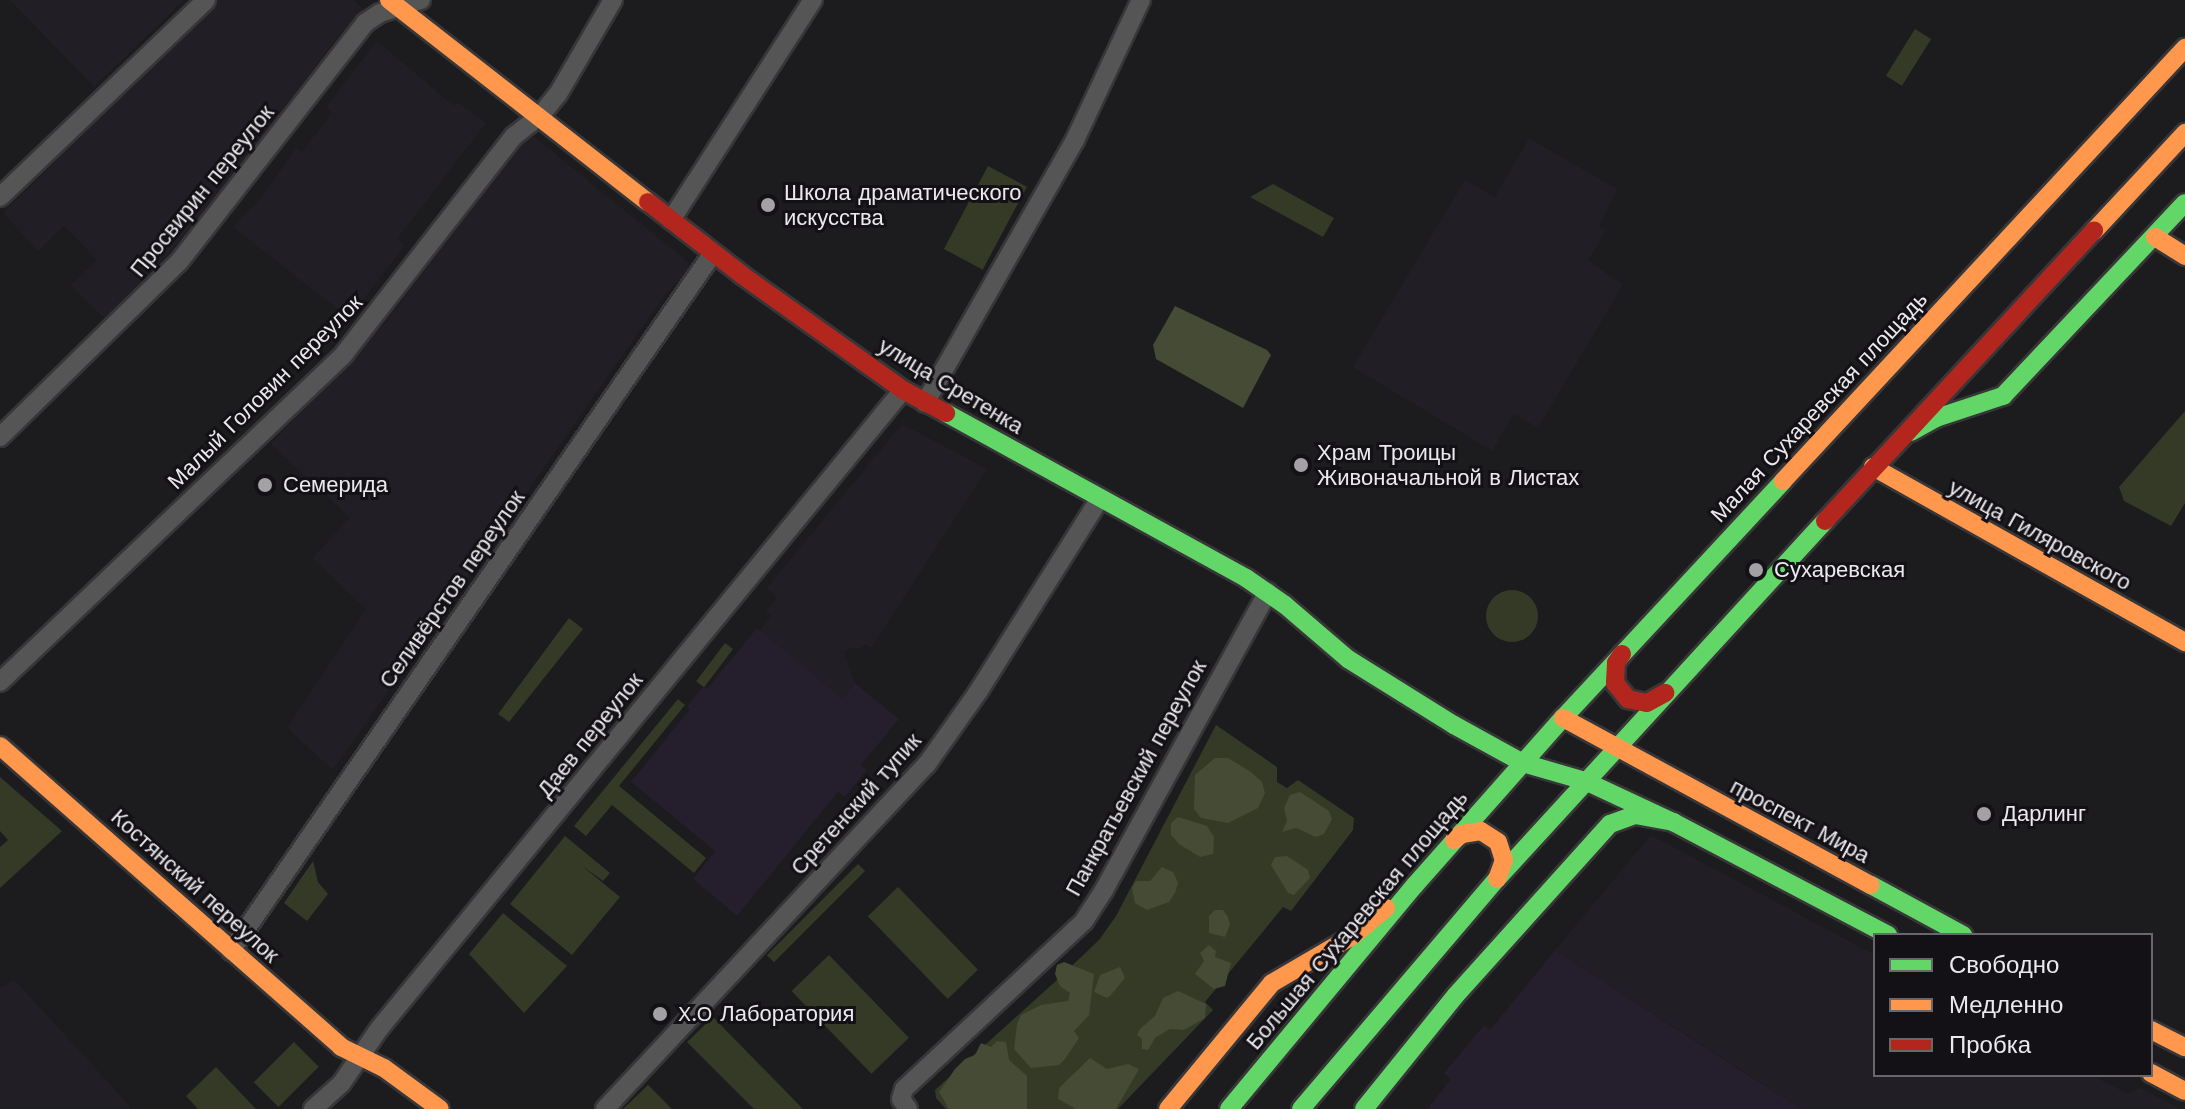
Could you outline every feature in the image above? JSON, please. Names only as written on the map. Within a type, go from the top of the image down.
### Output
[{"type":"main road","name":"улица Сретенка","points":[[394,4],[713,253],[903,390],[1268,592],[1348,659],[1523,763],[1585,781]]},
{"type":"main road","points":[[2152,85],[2185,42]]},
{"type":"main road","points":[[2152,85],[2185,48]]},
{"type":"main road","name":"Малая Сухаревская площадь","points":[[1523,763],[2152,85]]},
{"type":"main road","points":[[1301,1109],[1585,781],[2185,133]]},
{"type":"main road","points":[[1904,436],[1936,418],[2000,399],[2185,203]]},
{"type":"main road","points":[[2155,237],[2185,256]]},
{"type":"main road","name":"улица Гиляровского","points":[[1873,467],[2185,642]]},
{"type":"main road","points":[[1622,654],[1616,663],[1615,683],[1628,699],[1647,703],[1665,693]]},
{"type":"main road","name":"проспект Мира","points":[[1563,718],[1959,933]]},
{"type":"main road","name":"Костянский переулок","points":[[0,746],[341,1047],[384,1068],[440,1109]]},
{"type":"main road","name":"Большая Сухаревская площадь","points":[[1229,1109],[1415,885],[1523,763]]},
{"type":"main road","points":[[1585,781],[1673,822],[1884,933]]},
{"type":"main road","points":[[1364,1109],[1456,995],[1610,824],[1635,815],[1673,822]]},
{"type":"main road","points":[[1454,840],[1462,834],[1481,831],[1498,842],[1504,860],[1497,879]]},
{"type":"main road","points":[[1168,1109],[1272,983],[1354,935],[1415,885]]},
{"type":"main road","points":[[2153,1031],[2185,1047]]},
{"type":"main road","points":[[2153,1074],[2185,1091]]},
{"type":"street","points":[[0,197],[206,0]]},
{"type":"street","name":"Просвирин переулок","points":[[0,437],[179,262],[365,23],[394,4],[421,0]]},
{"type":"street","name":"Малый Головин переулок","points":[[0,682],[344,354],[514,136],[540,116],[558,94],[613,0]]},
{"type":"street","points":[[671,220],[813,0]]},
{"type":"street","points":[[925,403],[1075,140],[1141,0]]},
{"type":"street","name":"Селивёрстов переулок","points":[[231,951],[713,253]]},
{"type":"street","name":"Даев переулок","points":[[313,1109],[341,1084],[390,1016],[903,390]]},
{"type":"street","name":"Сретенский тупик","points":[[605,1109],[927,764],[965,712],[1100,498]]},
{"type":"street","name":"Панкратьевский переулок","points":[[908,1109],[901,1099],[904,1089],[1084,921],[1268,592]]},
{"type":"shaded area","points":[[10,0],[184,0],[94,87]]},
{"type":"shaded area","points":[[218,0],[354,0],[364,10],[351,30],[341,33],[183,238],[106,320],[71,285],[97,260],[64,226],[38,251],[3,213]]},
{"type":"shaded area","points":[[377,41],[454,106],[457,102],[486,123],[397,239],[405,245],[349,318],[233,227],[259,201],[296,148],[302,152],[332,112],[326,107]]},
{"type":"shaded area","points":[[531,134],[688,262],[688,272],[666,293],[333,770],[287,728],[366,609],[312,558],[350,518],[271,444],[387,320],[514,154],[515,145]]},
{"type":"shaded area","points":[[1529,138],[1617,189],[1599,226],[1606,231],[1588,260],[1623,285],[1538,428],[1514,414],[1492,451],[1353,367],[1465,180],[1495,197]]},
{"type":"shaded area","points":[[902,424],[987,469],[871,648],[865,644],[859,649],[848,648],[844,652],[855,683],[842,698],[760,631],[771,616],[766,611],[777,597],[767,588]]},
{"type":"shaded area","points":[[757,628],[842,698],[855,683],[899,719],[861,765],[867,770],[845,797],[838,792],[737,916],[693,879],[715,851],[631,782],[690,709],[687,706],[703,687],[707,689]]},
{"type":"shaded area","points":[[1651,835],[1873,954],[1873,1077],[2095,1077],[2127,1093],[2140,1088],[2180,1109],[1802,1109],[1555,950]]},
{"type":"shaded area","points":[[1555,950],[1802,1109],[1427,1109],[1451,1079],[1444,1073],[1484,1025],[1490,1030]]},
{"type":"shaded area","points":[[14,979],[130,1106],[129,1109],[0,1109],[0,988]]},
{"type":"green space","points":[[1915,29],[1931,39],[1902,86],[1886,76]]},
{"type":"green space","points":[[988,166],[1027,187],[983,270],[944,249]]},
{"type":"green space","points":[[1273,184],[1334,218],[1323,237],[1250,197]]},
{"type":"green space","points":[[1175,306],[1267,350],[1271,355],[1243,408],[1156,359],[1153,345]]},
{"type":"green space","points":[[2185,411],[2185,503],[2171,526],[2124,501],[2119,487]]},
{"type":"green space","points":[[1512,590],[1531,597],[1538,616],[1531,635],[1512,642],[1493,635],[1486,616],[1493,597]]},
{"type":"green space","points":[[569,618],[583,629],[509,722],[498,714]]},
{"type":"green space","points":[[725,643],[733,649],[704,687],[696,681]]},
{"type":"green space","points":[[678,699],[685,705],[619,786],[706,858],[694,873],[612,805],[586,836],[574,826]]},
{"type":"green space","points":[[1216,725],[1277,767],[1277,782],[1287,788],[1298,780],[1354,818],[1353,830],[1291,911],[1283,907],[1205,1002],[1213,1010],[1118,1109],[946,1109],[936,1098],[935,1090],[1099,940],[1116,916]]},
{"type":"green space","points":[[1215,758],[1228,758],[1251,772],[1262,782],[1265,793],[1258,808],[1228,823],[1201,818],[1194,809],[1195,775]]},
{"type":"green space","points":[[0,777],[62,831],[0,888],[0,847],[8,840],[0,831]]},
{"type":"green space","points":[[1300,792],[1329,811],[1332,819],[1324,834],[1316,837],[1296,828],[1282,832],[1287,821],[1284,808],[1290,795]]},
{"type":"green space","points":[[1178,817],[1207,826],[1214,837],[1213,854],[1200,857],[1179,844],[1171,835],[1171,823]]},
{"type":"green space","points":[[565,836],[610,873],[603,881],[581,865],[620,897],[572,955],[510,904]]},
{"type":"green space","points":[[1287,856],[1308,870],[1310,878],[1294,895],[1288,893],[1271,865],[1275,857]]},
{"type":"green space","points":[[313,861],[318,882],[328,894],[307,921],[284,903]]},
{"type":"green space","points":[[858,864],[865,871],[774,962],[767,955]]},
{"type":"green space","points":[[1162,867],[1173,872],[1178,883],[1175,893],[1169,902],[1147,910],[1135,903],[1132,888],[1136,881],[1150,881]]},
{"type":"green space","points":[[898,887],[978,970],[948,999],[868,916]]},
{"type":"green space","points":[[1215,910],[1223,910],[1228,917],[1230,925],[1225,937],[1209,933],[1209,916]]},
{"type":"green space","points":[[503,913],[567,966],[524,1013],[469,954]]},
{"type":"green space","points":[[1209,945],[1216,951],[1215,957],[1231,963],[1225,986],[1214,989],[1195,974],[1204,961],[1200,953]]},
{"type":"green space","points":[[829,955],[909,1038],[871,1074],[792,991]]},
{"type":"green space","points":[[1064,962],[1094,974],[1089,1015],[1074,1031],[1079,1038],[1059,1065],[1031,1068],[1014,1049],[1017,1024],[1021,1015],[1041,1005],[1068,1001],[1070,993],[1060,986],[1055,974],[1057,965]]},
{"type":"green space","points":[[1120,967],[1125,978],[1111,995],[1107,998],[1094,992],[1100,975]]},
{"type":"green space","points":[[1178,991],[1206,1004],[1205,1018],[1184,1030],[1170,1029],[1155,1038],[1148,1050],[1142,1049],[1142,1039],[1137,1035],[1140,1029],[1155,1016],[1163,998]]},
{"type":"green space","points":[[713,1017],[803,1109],[754,1109],[687,1042]]},
{"type":"green space","points":[[997,1041],[1006,1042],[1009,1060],[1027,1076],[1027,1109],[949,1109],[939,1092],[955,1069],[965,1059],[975,1055],[981,1043],[991,1047]]},
{"type":"green space","points":[[294,1042],[319,1067],[278,1107],[254,1082]]},
{"type":"green space","points":[[1090,1058],[1107,1069],[1128,1064],[1139,1069],[1116,1109],[1076,1109],[1058,1099],[1059,1088]]},
{"type":"green space","points":[[216,1067],[256,1109],[198,1109],[186,1096]]},
{"type":"green space","points":[[648,1085],[672,1109],[623,1109]]},
{"type":"traffic: fast","points":[[1911,432],[1936,418],[2003,396],[2185,203]]},
{"type":"traffic: fast","points":[[946,413],[1246,578],[1285,605],[1348,659],[1454,725],[1523,763],[1585,781]]},
{"type":"traffic: fast","points":[[1229,1109],[1415,885],[1563,718],[1783,481]]},
{"type":"traffic: fast","points":[[1301,1109],[1497,879],[1825,521]]},
{"type":"traffic: fast","points":[[1585,781],[1673,822],[1884,933]]},
{"type":"traffic: fast","points":[[1364,1109],[1456,995],[1610,824],[1635,815],[1673,822]]},
{"type":"traffic: fast","points":[[1871,885],[1959,933]]},
{"type":"traffic: slow","points":[[389,0],[648,202]]},
{"type":"traffic: slow","points":[[1783,481],[2185,48]]},
{"type":"traffic: slow","points":[[2094,231],[2185,133]]},
{"type":"traffic: slow","points":[[2155,237],[2185,256]]},
{"type":"traffic: slow","points":[[1873,467],[2185,642]]},
{"type":"traffic: slow","points":[[1563,718],[1871,885]]},
{"type":"traffic: slow","points":[[0,746],[341,1047],[384,1068],[440,1109]]},
{"type":"traffic: slow","points":[[1454,840],[1462,834],[1481,831],[1498,842],[1504,860],[1497,879]]},
{"type":"traffic: slow","points":[[1168,1109],[1272,983],[1354,935],[1386,908]]},
{"type":"traffic: slow","points":[[2153,1031],[2185,1047]]},
{"type":"traffic: slow","points":[[2153,1074],[2185,1091]]},
{"type":"traffic: jam","points":[[648,202],[742,275],[903,390],[946,413]]},
{"type":"traffic: jam","points":[[1825,521],[2094,231]]},
{"type":"traffic: jam","points":[[1622,654],[1616,663],[1615,683],[1628,699],[1647,703],[1665,693]]},
{"type":"place","name":"Школа драматического искусства","points":[[768,205]]},
{"type":"place","name":"Храм Троицы Живоначальной в Листах","points":[[1301,465]]},
{"type":"place","name":"Семерида","points":[[265,485]]},
{"type":"place","name":"Сухаревская","points":[[1756,570]]},
{"type":"place","name":"Дарлинг","points":[[1984,814]]},
{"type":"place","name":"X.O Лаборатория","points":[[660,1014]]}]
